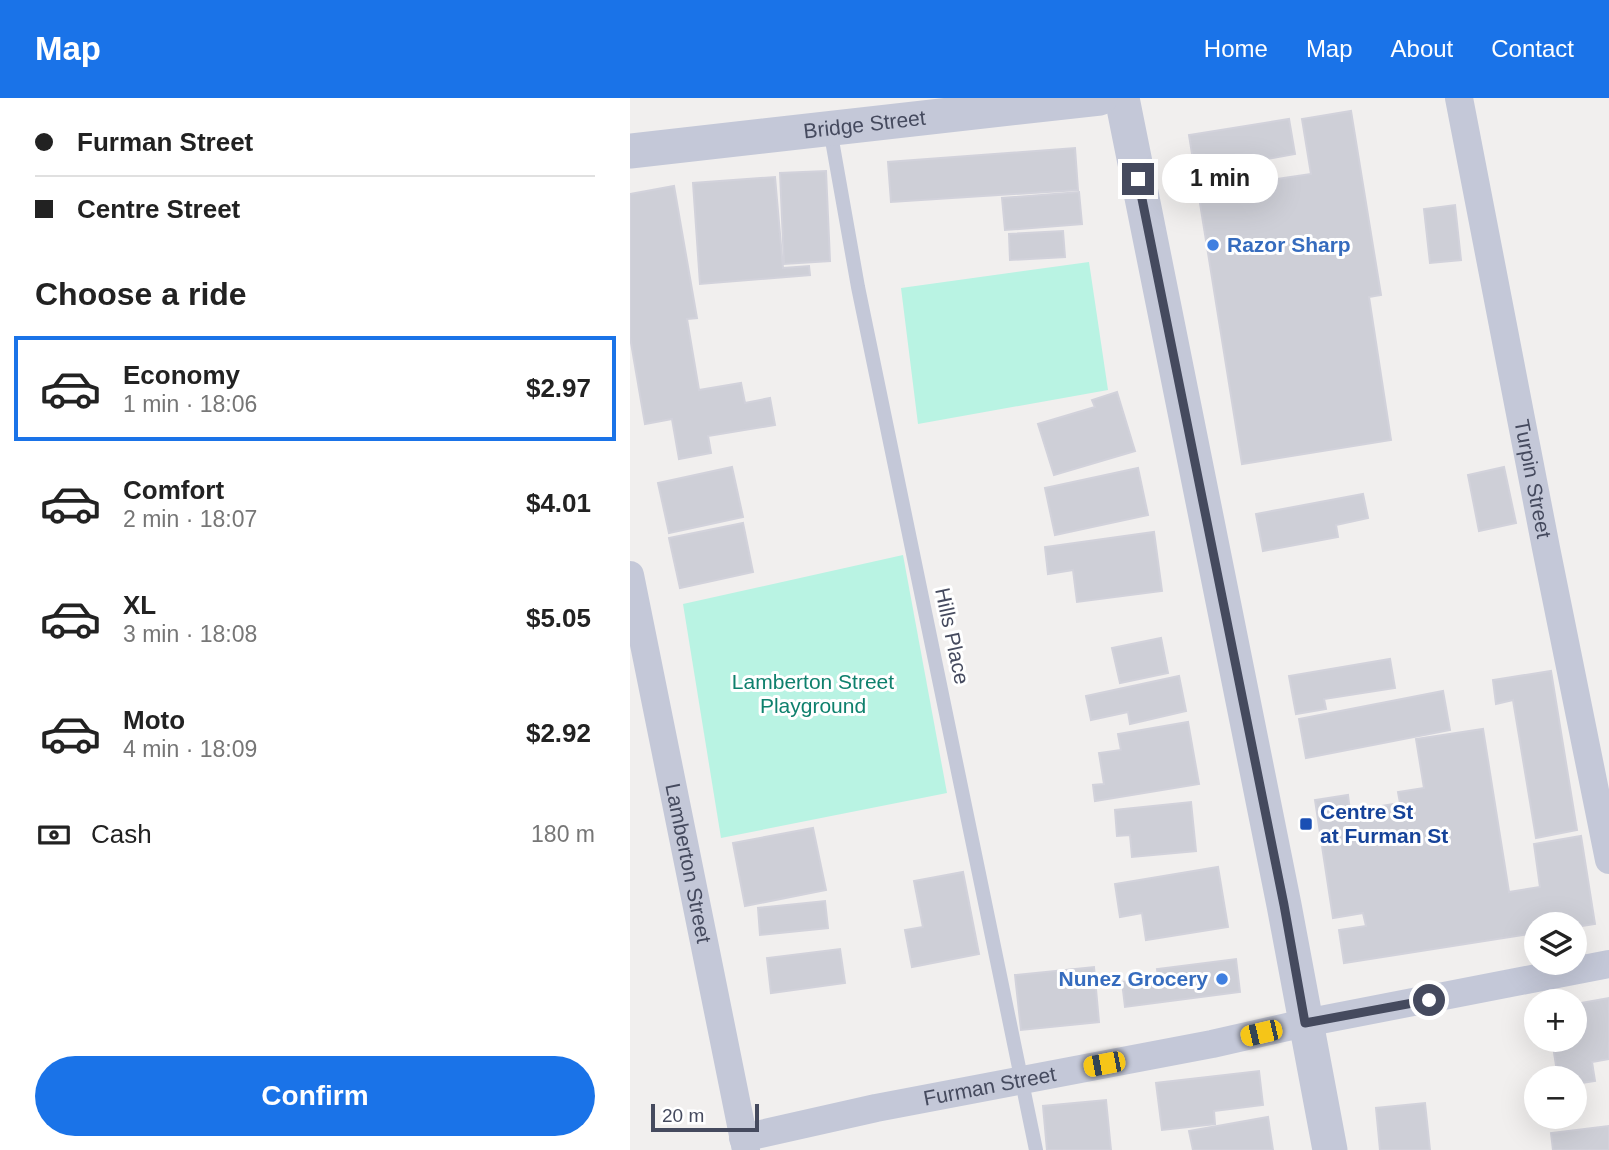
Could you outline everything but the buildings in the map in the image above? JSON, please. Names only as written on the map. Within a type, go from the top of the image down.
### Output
[{"type":"street","name":"Bridge Street","points":[[630,151],[1100,98]]},
{"type":"street","points":[[1122,98],[1284,905],[1330,1150]]},
{"type":"street","name":"Turpin Street","points":[[1459,98],[1609,860]]},
{"type":"street","name":"Lamberton Street","points":[[630,575],[745,1144]]},
{"type":"street","name":"Furman Street","points":[[745,1144],[876,1108],[1609,964]]},
{"type":"lane","name":"Hills Place","points":[[830,129],[858,287],[1036,1150]]},
{"type":"green space","points":[[1089,262],[1108,390],[918,424],[901,288]]},
{"type":"green space","name":"Lamberton Street Playground","points":[[903,555],[947,793],[721,838],[683,604]]},
{"type":"place","name":"Razor Sharp","points":[[1213,245]]},
{"type":"place","name":"Centre St at Furman St","points":[[1306,824]]},
{"type":"place","name":"Nunez Grocery","points":[[1222,979]]},
{"type":"route","points":[[1138,179],[1284,905],[1305,1023],[1429,1000]]}]
